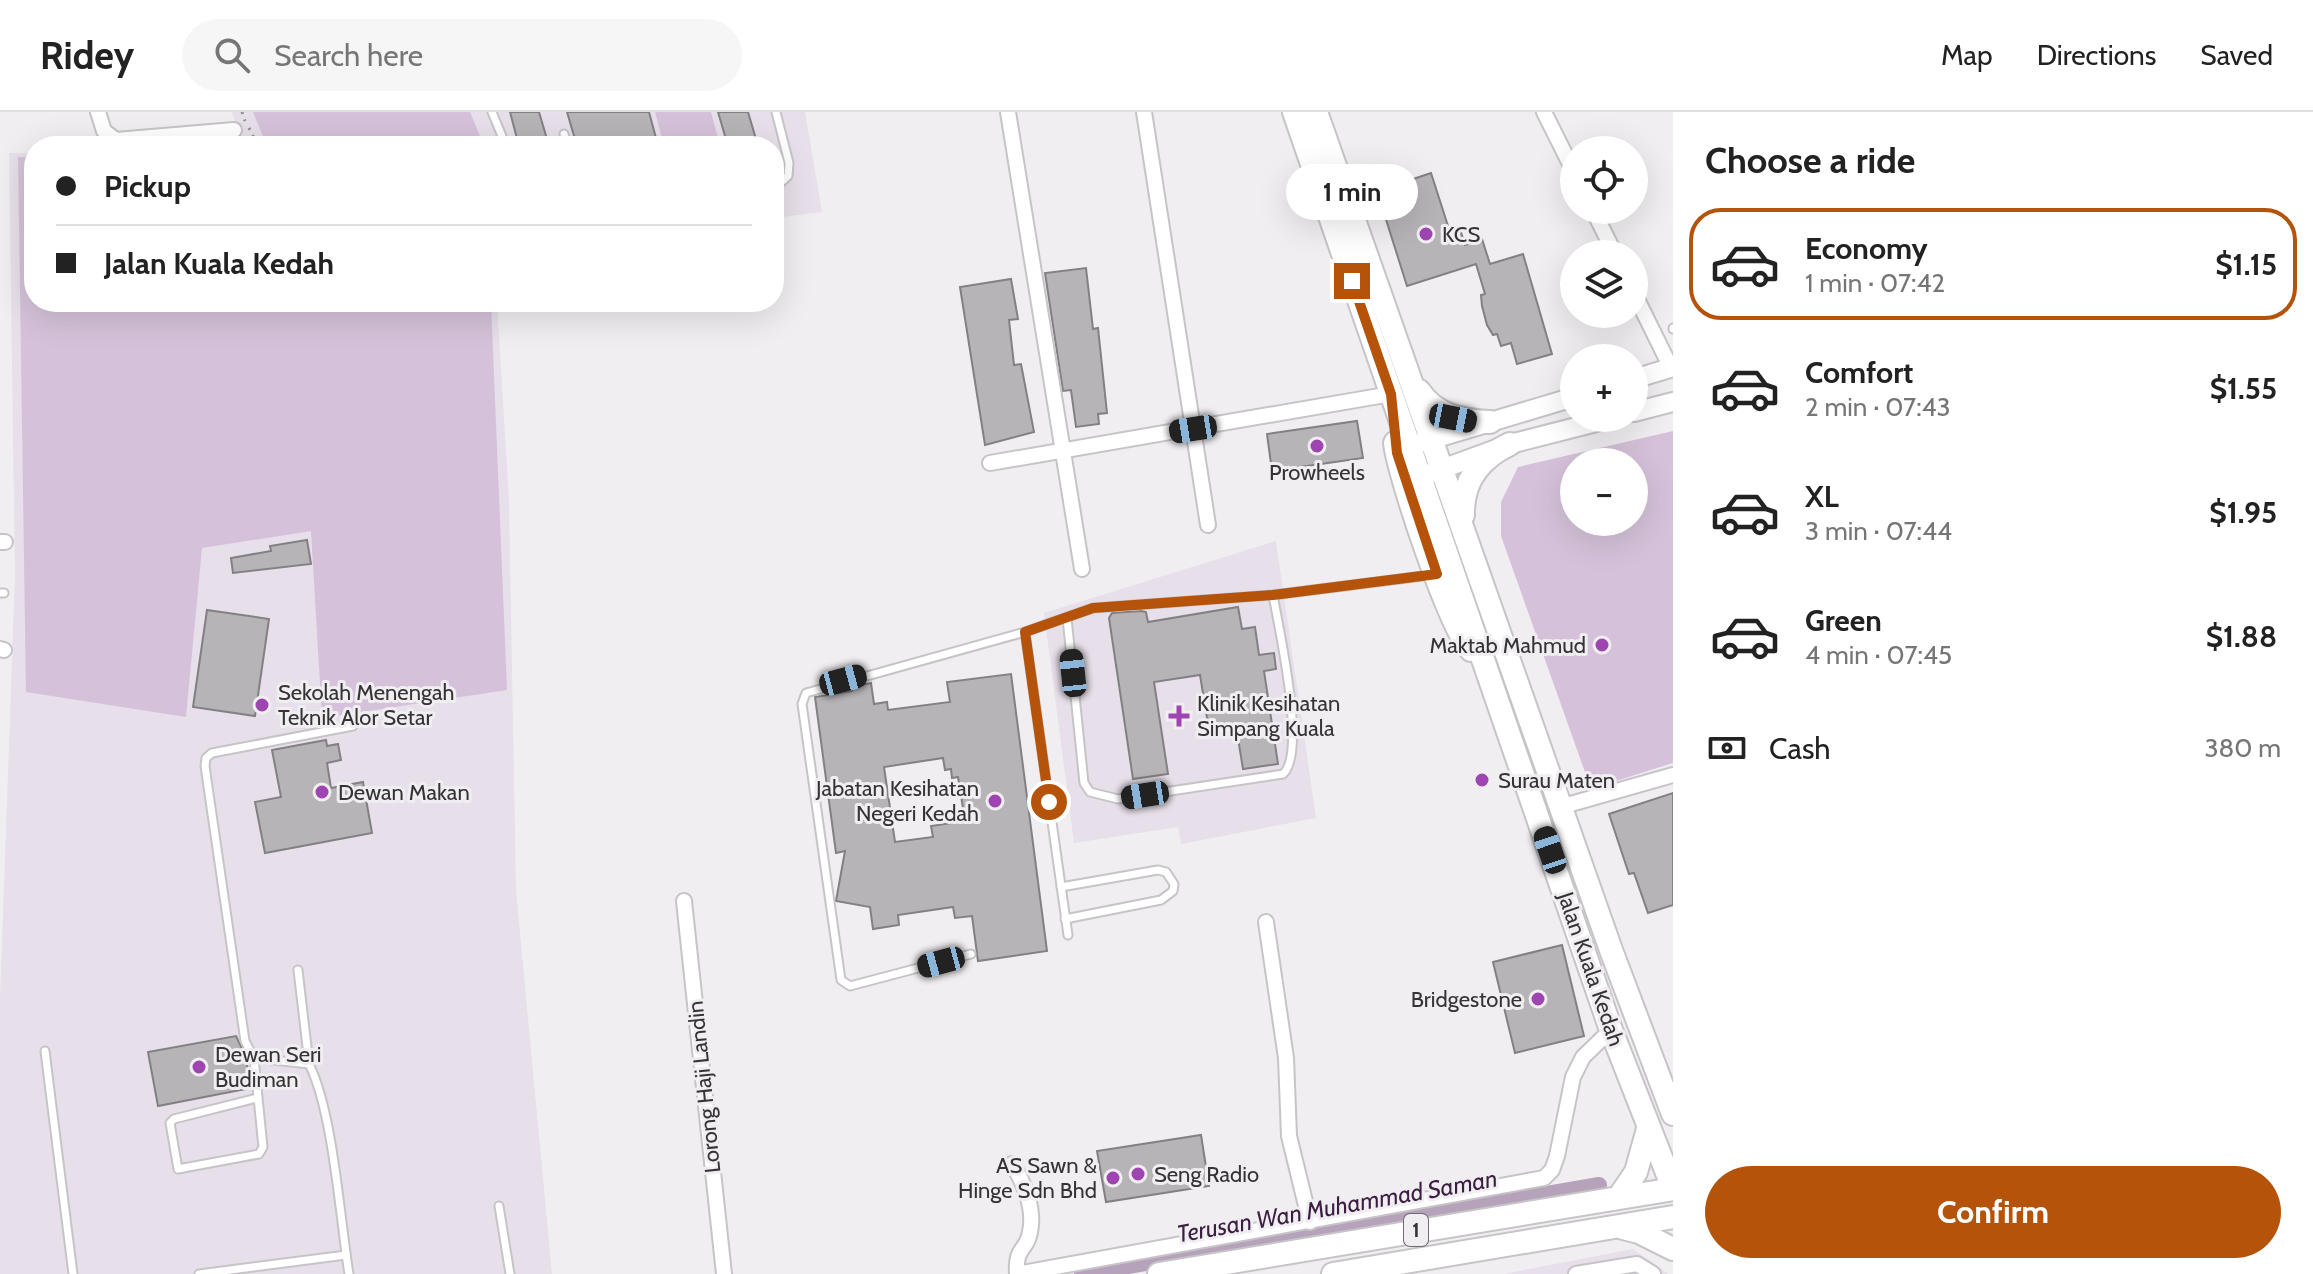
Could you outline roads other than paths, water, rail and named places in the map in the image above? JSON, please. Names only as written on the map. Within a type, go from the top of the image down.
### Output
[{"type":"main road","name":"Jalan Kuala Kedah","points":[[1294,112],[1611,1030],[1673,1188]]},
{"type":"main road","name":"Jalan Kuala Kedah","points":[[1316,112],[1371,278],[1444,468],[1560,807],[1673,1114]]},
{"type":"main road","points":[[1648,375],[1672,367]]},
{"type":"main road","points":[[1412,380],[1436,409],[1453,418],[1490,422]]},
{"type":"main road","points":[[1391,394],[1397,453],[1437,574],[1462,641],[1488,670]]},
{"type":"main road","points":[[1410,446],[1560,401]]},
{"type":"main road","points":[[1648,408],[1673,402]]},
{"type":"main road","points":[[1420,477],[1510,444],[1560,431]]},
{"type":"main road","points":[[1463,522],[1466,489],[1472,474],[1482,461],[1510,444]]},
{"type":"main road","points":[[1619,1197],[1642,1158],[1648,1127]]},
{"type":"main road","name":"1","points":[[1159,1274],[1673,1188]]},
{"type":"main road","name":"1","points":[[1333,1274],[1402,1268],[1673,1217]]},
{"type":"main road","points":[[1618,1227],[1639,1232],[1673,1249]]},
{"type":"street","points":[[98,112],[110,136]]},
{"type":"street","points":[[1008,112],[1082,569]]},
{"type":"street","points":[[1144,112],[1208,525]]},
{"type":"street","points":[[1544,112],[1560,144]]},
{"type":"street","points":[[152,136],[234,130]]},
{"type":"street","points":[[1648,320],[1672,367]]},
{"type":"street","points":[[990,463],[1391,394]]},
{"type":"street","points":[[1560,807],[1673,775]]},
{"type":"street","name":"Lorong Haji Landin","points":[[684,901],[724,1274]]},
{"type":"street","points":[[1266,922],[1286,1058],[1289,1136],[1310,1222]]},
{"type":"street","points":[[1012,1164],[1024,1185],[1030,1218],[1030,1234],[1016,1254],[1017,1274],[1544,1178],[1552,1170],[1557,1156],[1578,1065],[1611,1030]]},
{"type":"street","points":[[1576,1274],[1637,1264],[1653,1274]]},
{"type":"lane","points":[[492,112],[502,136]]},
{"type":"lane","points":[[776,112],[782,136]]},
{"type":"lane","points":[[784,143],[789,163],[788,176],[784,180]]},
{"type":"lane","points":[[971,954],[850,986],[841,980],[802,704],[806,693],[813,688],[1025,632],[1093,608],[1273,595],[1437,574]]},
{"type":"lane","points":[[1067,618],[1084,783],[1090,792],[1118,799],[1283,774],[1291,767],[1295,740],[1273,595]]},
{"type":"lane","points":[[1025,632],[1068,935]]},
{"type":"lane","points":[[257,1098],[174,1119],[170,1123],[178,1169],[259,1154],[263,1147],[254,1058],[245,1041],[206,758],[212,753],[353,726]]},
{"type":"lane","points":[[1061,887],[1158,870],[1166,872],[1174,884],[1173,891],[1161,900],[1065,919]]},
{"type":"lane","points":[[298,970],[309,1064],[322,1105],[349,1274]]},
{"type":"lane","points":[[45,1051],[73,1274]]},
{"type":"lane","points":[[254,1058],[309,1064]]},
{"type":"lane","points":[[499,1206],[510,1274]]},
{"type":"lane","points":[[199,1274],[346,1255]]},
{"type":"waterway","name":"Terusan Wan Muhammad Saman","points":[[1082,1274],[1599,1185]]},
{"type":"place","name":"KCS","points":[[1426,234]]},
{"type":"place","name":"Prowheels","points":[[1317,446]]},
{"type":"place","name":"Maktab Mahmud","points":[[1602,645]]},
{"type":"place","name":"Sekolah Menengah Teknik Alor Setar","points":[[262,705]]},
{"type":"place","name":"Klinik Kesihatan Simpang Kuala","points":[[1179,716]]},
{"type":"place","name":"Surau Maten","points":[[1482,780]]},
{"type":"place","name":"Dewan Makan","points":[[322,792]]},
{"type":"place","name":"Jabatan Kesihatan Negeri Kedah","points":[[995,801]]},
{"type":"place","name":"Bridgestone","points":[[1538,999]]},
{"type":"place","name":"Dewan Seri Budiman","points":[[199,1067]]},
{"type":"place","name":"Seng Radio","points":[[1138,1174]]},
{"type":"place","name":"AS Sawn & Hinge Sdn Bhd","points":[[1113,1178]]}]
